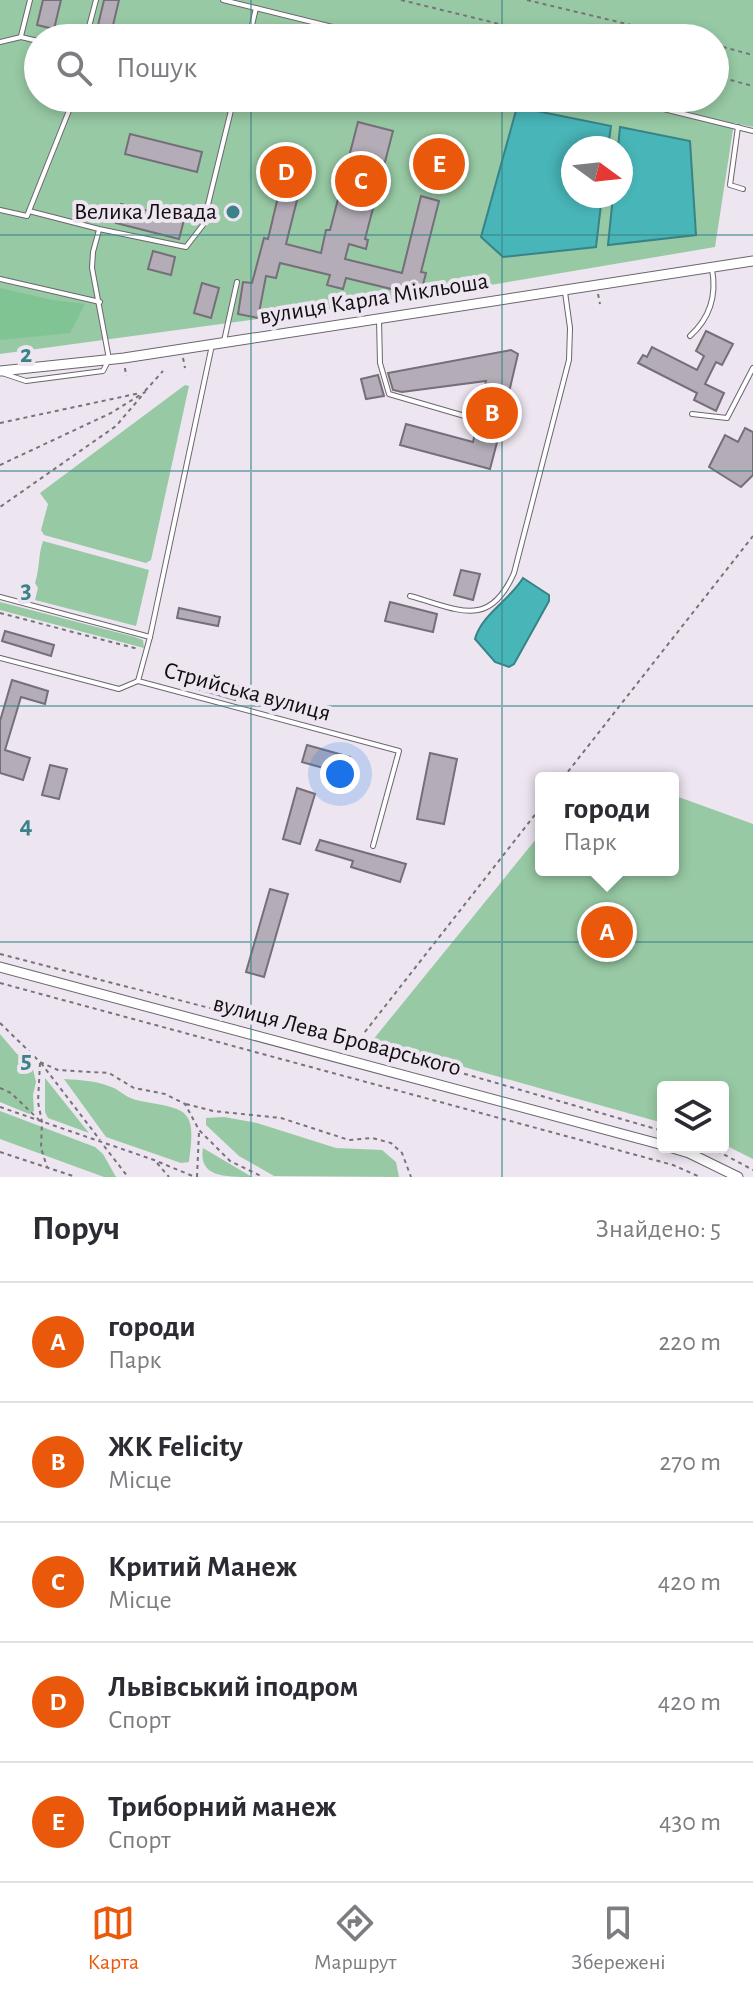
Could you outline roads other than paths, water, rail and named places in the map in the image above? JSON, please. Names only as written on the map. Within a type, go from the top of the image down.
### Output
[{"type":"street","name":"вулиця Карла Мікльоша","points":[[0,372],[212,345],[753,261]]},
{"type":"street","name":"вулиця Лева Броварського","points":[[0,967],[657,1143]]},
{"type":"street","points":[[689,1153],[738,1177]]},
{"type":"lane","points":[[24,24],[30,0]]},
{"type":"lane","points":[[90,24],[96,0]]},
{"type":"lane","points":[[223,0],[321,24]]},
{"type":"lane","points":[[252,24],[256,8]]},
{"type":"lane","points":[[21,37],[24,25]]},
{"type":"lane","points":[[0,42],[24,38]]},
{"type":"lane","points":[[0,210],[27,216],[68,112]]},
{"type":"lane","points":[[29,211],[186,247],[203,225],[231,112]]},
{"type":"lane","points":[[676,112],[753,131]]},
{"type":"lane","points":[[738,127],[730,185],[743,189]]},
{"type":"lane","points":[[99,229],[92,268],[109,359]]},
{"type":"lane","points":[[690,336],[702,324],[711,305],[714,287],[712,267]]},
{"type":"lane","points":[[0,279],[100,302]]},
{"type":"lane","points":[[223,343],[237,282]]},
{"type":"lane","points":[[410,596],[473,613],[489,607],[506,590],[514,573],[569,360],[570,328],[565,289]]},
{"type":"lane","points":[[379,318],[380,363],[389,394],[499,426]]},
{"type":"lane","name":"Стрийська вулиця","points":[[212,345],[138,681],[399,751],[373,846]]},
{"type":"lane","points":[[692,414],[727,418],[753,368]]},
{"type":"lane","points":[[0,597],[150,637]]},
{"type":"lane","points":[[0,658],[119,689],[138,681]]},
{"type":"water","points":[[516,112],[542,112],[611,126],[610,136],[561,136],[561,208],[601,208],[596,247],[503,257],[481,237]]},
{"type":"water","points":[[620,127],[690,141],[696,235],[608,245],[612,208],[633,208],[633,136],[619,136]]},
{"type":"water","points":[[523,578],[549,595],[549,601],[514,664],[509,667],[495,662],[475,639],[483,622]]},
{"type":"place","name":"Триборний манеж","points":[[439,164]]},
{"type":"place","name":"Львівський іподром","points":[[286,172]]},
{"type":"place","name":"Критий Манеж","points":[[361,181]]},
{"type":"place","name":"Велика Левада","points":[[233,212]]},
{"type":"place","name":"ЖК Felicity","points":[[492,413]]},
{"type":"place","name":"городи","points":[[607,932]]}]
